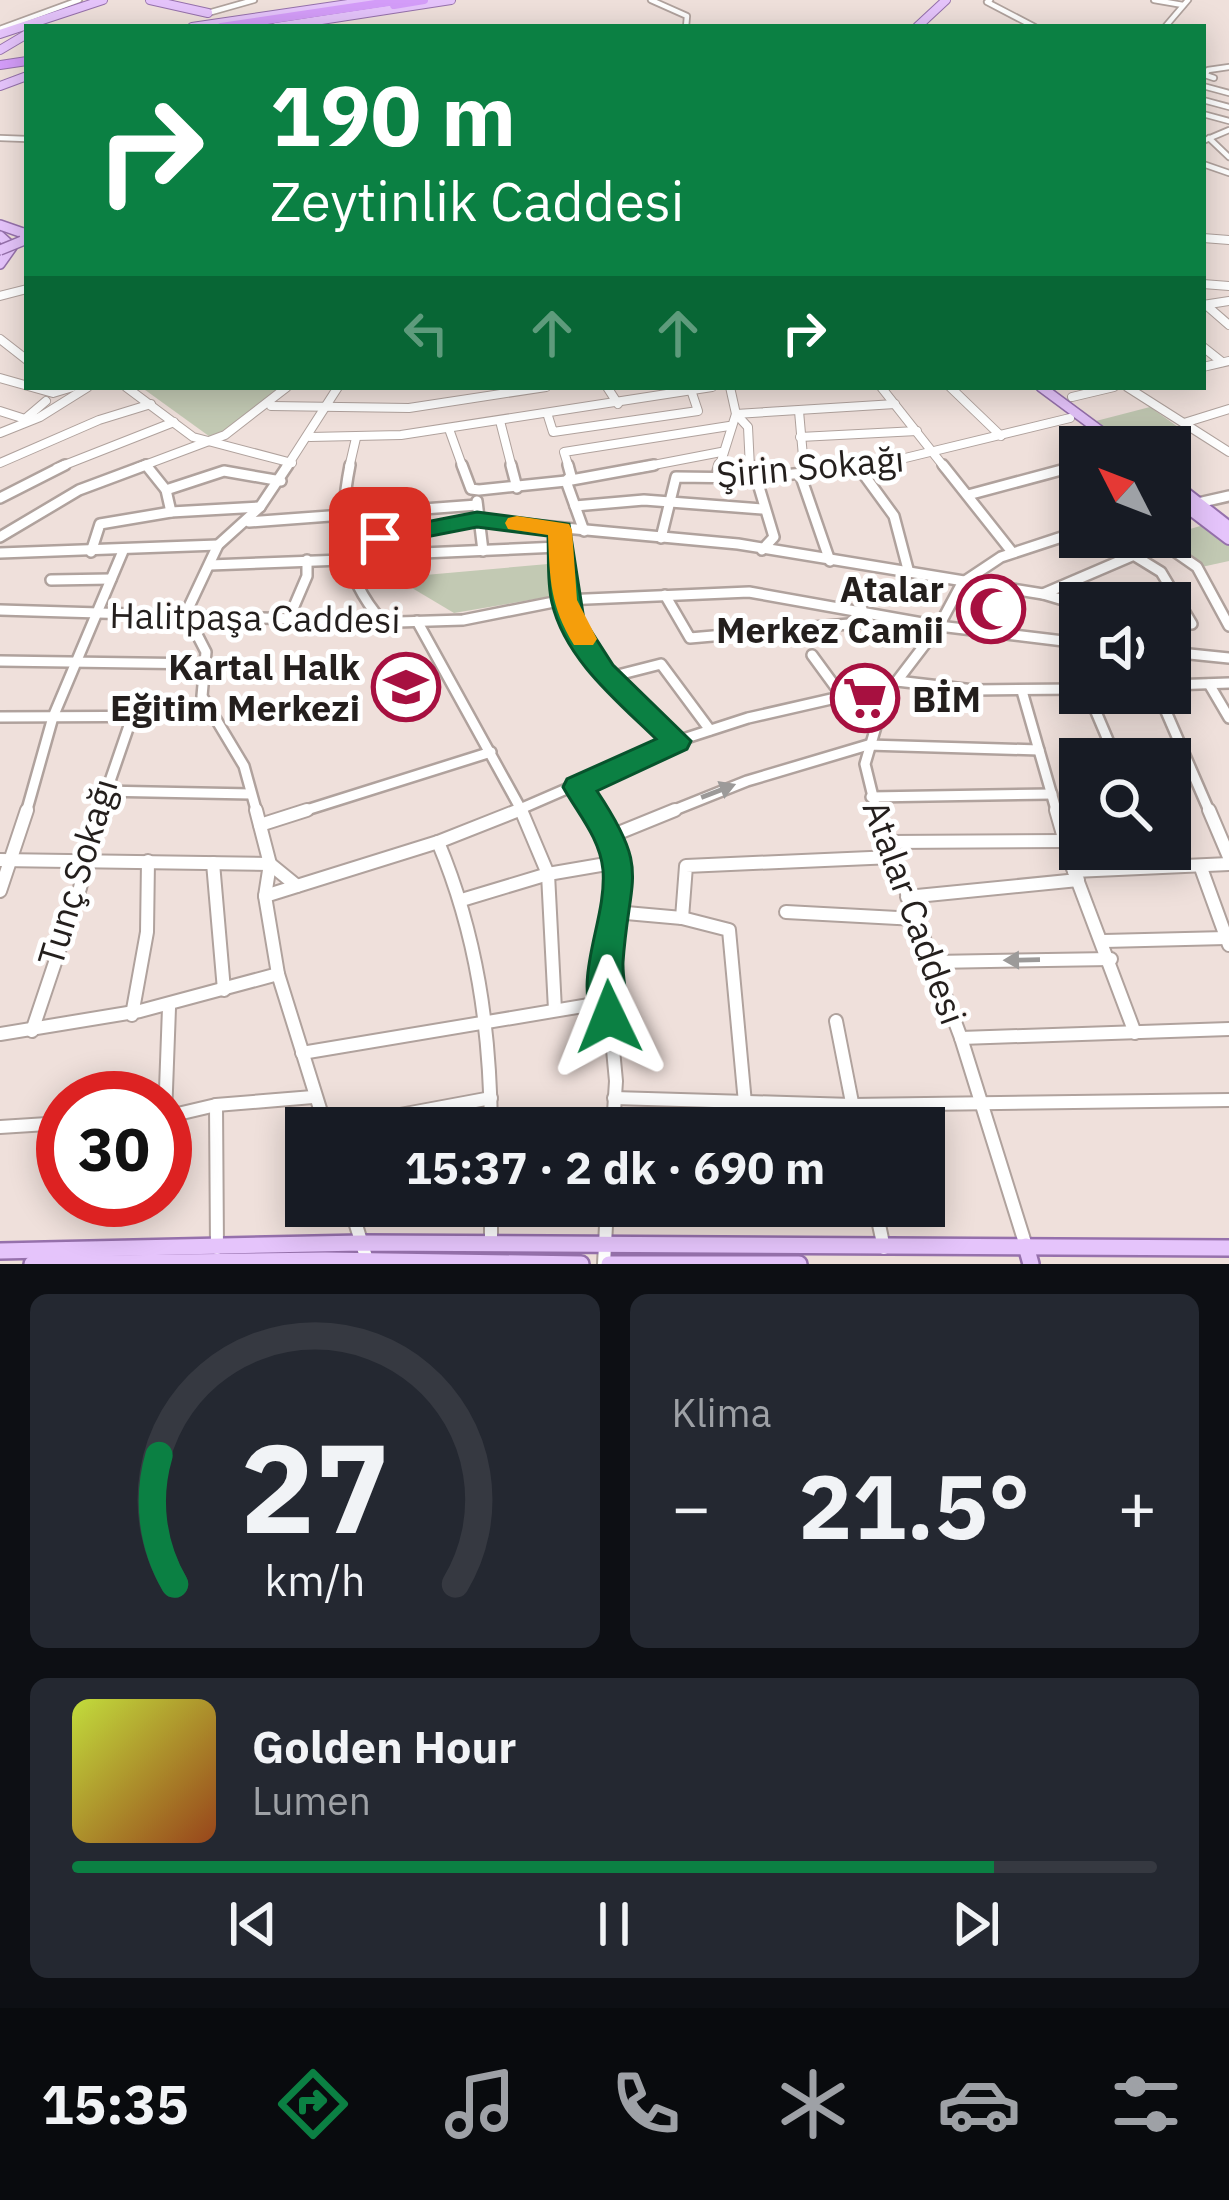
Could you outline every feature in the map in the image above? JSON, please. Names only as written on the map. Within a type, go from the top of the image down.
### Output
[{"type":"highway","points":[[300,16],[376,0]]},
{"type":"highway","points":[[229,24],[402,0]]},
{"type":"highway","points":[[266,24],[424,0]]},
{"type":"highway","points":[[311,17],[394,9]]},
{"type":"main road","points":[[40,24],[99,0]]},
{"type":"main road","points":[[42,24],[99,0]]},
{"type":"main road","points":[[150,0],[218,24]]},
{"type":"main road","points":[[160,0],[211,10],[196,24]]},
{"type":"main road","points":[[226,24],[376,0]]},
{"type":"main road","points":[[296,24],[451,0]]},
{"type":"main road","points":[[910,24],[936,0]]},
{"type":"main road","points":[[920,24],[946,0]]},
{"type":"main road","points":[[46,24],[56,16]]},
{"type":"main road","points":[[0,56],[24,34]]},
{"type":"main road","points":[[1034,390],[1081,426]]},
{"type":"main road","points":[[1045,390],[1094,426]]},
{"type":"main road","points":[[1192,504],[1229,528]]},
{"type":"main road","points":[[1192,504],[1229,538]]},
{"type":"main road","points":[[32,1264],[491,1245],[606,1258],[799,1264]]},
{"type":"main road","points":[[606,1258],[884,1249],[1028,1255],[1229,1248]]},
{"type":"main road","points":[[0,1251],[364,1251],[581,1264]]},
{"type":"street","points":[[4,31],[79,0]]},
{"type":"street","points":[[205,16],[254,0]]},
{"type":"street","points":[[651,0],[687,16],[686,24]]},
{"type":"street","points":[[990,0],[987,2],[1029,24]]},
{"type":"street","points":[[1154,0],[1186,3]]},
{"type":"street","points":[[1207,77],[1225,66]]},
{"type":"street","points":[[1207,77],[1229,82]]},
{"type":"street","points":[[1207,77],[1229,93]]},
{"type":"street","points":[[1228,129],[1206,140],[1229,157]]},
{"type":"street","points":[[0,339],[24,358]]},
{"type":"street","points":[[130,390],[193,437],[292,463]]},
{"type":"street","points":[[0,537],[64,497],[235,435],[284,390]]},
{"type":"street","points":[[318,1107],[278,974],[265,896],[270,864],[260,825],[244,766],[202,696],[206,652],[186,613],[218,545],[249,522],[281,481],[337,390]]},
{"type":"street","points":[[271,406],[326,412],[463,403],[523,390]]},
{"type":"street","points":[[609,390],[618,404]]},
{"type":"street","points":[[310,437],[356,438],[449,429],[692,390],[698,411],[554,432],[548,416]]},
{"type":"street","points":[[731,390],[736,414],[748,427],[753,477],[774,537],[762,550]]},
{"type":"street","points":[[883,390],[1012,552]]},
{"type":"street","points":[[953,390],[1001,436]]},
{"type":"street","points":[[1072,397],[1101,390]]},
{"type":"street","points":[[1132,390],[1229,452]]},
{"type":"street","points":[[40,417],[48,394]]},
{"type":"street","points":[[11,428],[48,394]]},
{"type":"street","points":[[0,464],[151,404]]},
{"type":"street","points":[[736,414],[895,404]]},
{"type":"street","points":[[1184,423],[1229,409]]},
{"type":"street","points":[[0,411],[25,419]]},
{"type":"street","points":[[799,411],[803,474],[830,561]]},
{"type":"street","points":[[717,476],[736,414]]},
{"type":"street","points":[[0,433],[40,417]]},
{"type":"street","points":[[40,417],[64,435]]},
{"type":"street","name":"Şirin Sokağı","points":[[661,538],[676,477],[753,477],[859,468],[1070,418]]},
{"type":"street","points":[[500,421],[517,488]]},
{"type":"street","points":[[0,498],[46,472],[174,422]]},
{"type":"street","points":[[566,481],[571,476],[564,452],[729,426]]},
{"type":"street","points":[[449,429],[471,489],[479,490],[566,481],[722,452]]},
{"type":"street","points":[[800,437],[917,431]]},
{"type":"street","points":[[356,438],[340,515],[343,560],[358,598],[382,621]]},
{"type":"street","points":[[256,452],[299,451]]},
{"type":"street","points":[[146,465],[166,490],[170,512]]},
{"type":"street","points":[[859,468],[888,502],[908,548],[909,573]]},
{"type":"street","points":[[166,490],[224,471],[281,481]]},
{"type":"street","points":[[968,495],[1059,471]]},
{"type":"street","points":[[566,481],[584,531]]},
{"type":"street","points":[[479,490],[476,505],[483,551]]},
{"type":"street","points":[[1192,504],[1229,496]]},
{"type":"street","points":[[575,506],[668,501],[762,509]]},
{"type":"street","points":[[249,522],[476,505]]},
{"type":"street","points":[[92,552],[100,524],[170,512],[260,507]]},
{"type":"street","points":[[343,546],[477,520],[762,550],[1059,599]]},
{"type":"street","points":[[560,530],[564,600],[592,657],[676,741]]},
{"type":"street","points":[[962,583],[1012,552],[1059,537]]},
{"type":"street","points":[[0,553],[218,545]]},
{"type":"street","points":[[352,577],[422,553],[559,547]]},
{"type":"street","points":[[0,891],[52,717],[123,551]]},
{"type":"street","points":[[1043,594],[1130,558]]},
{"type":"street","points":[[1138,558],[1166,582]]},
{"type":"street","points":[[1185,558],[1198,567],[1229,626]]},
{"type":"street","points":[[289,618],[307,576],[307,560]]},
{"type":"street","points":[[210,565],[343,560]]},
{"type":"street","points":[[51,580],[111,579]]},
{"type":"street","name":"Atalar Caddesi","points":[[962,583],[939,626],[892,683],[865,764],[871,797],[982,1101],[1028,1255]]},
{"type":"street","name":"Halitpaşa Caddesi","points":[[0,610],[463,620],[564,600],[749,592],[939,626],[1059,640]]},
{"type":"street","points":[[665,596],[690,638],[834,628],[860,623],[862,609]]},
{"type":"street","points":[[417,621],[520,808],[548,874],[555,1010]]},
{"type":"street","points":[[1191,654],[1229,658]]},
{"type":"street","points":[[812,655],[842,696]]},
{"type":"street","points":[[0,662],[207,664]]},
{"type":"street","points":[[610,676],[662,664],[710,730]]},
{"type":"street","points":[[1191,684],[1229,682]]},
{"type":"street","points":[[265,896],[438,842],[578,787],[676,741],[892,683],[1059,691]]},
{"type":"street","points":[[1209,684],[1229,718]]},
{"type":"street","points":[[1022,691],[1059,819]]},
{"type":"street","points":[[1167,714],[1229,860],[1191,867]]},
{"type":"street","points":[[0,717],[213,716]]},
{"type":"street","name":"Tunç Sokağı","points":[[32,1031],[87,861],[101,791],[132,717]]},
{"type":"street","points":[[610,836],[747,781],[868,746],[1039,750]]},
{"type":"street","points":[[260,825],[491,752]]},
{"type":"street","points":[[578,787],[610,836],[618,862],[605,965],[614,1107]]},
{"type":"street","points":[[101,791],[251,794]]},
{"type":"street","points":[[871,797],[1052,794]]},
{"type":"street","points":[[887,842],[1059,841]]},
{"type":"street","points":[[438,842],[465,899],[486,1021],[491,1107]]},
{"type":"street","points":[[682,918],[686,866],[892,857]]},
{"type":"street","points":[[7,860],[270,864],[297,886]]},
{"type":"street","points":[[132,1015],[147,932],[148,861]]},
{"type":"street","points":[[465,899],[548,874],[618,862]]},
{"type":"street","points":[[213,863],[224,990]]},
{"type":"street","points":[[1104,941],[1227,935],[1201,868]]},
{"type":"street","points":[[1074,870],[1135,1033]]},
{"type":"street","points":[[907,896],[1119,870]]},
{"type":"street","points":[[786,912],[916,920]]},
{"type":"street","points":[[615,913],[682,918],[729,930],[745,1103]]},
{"type":"street","points":[[933,962],[1111,959]]},
{"type":"street","points":[[0,1034],[169,1008],[278,974]]},
{"type":"street","points":[[302,1053],[607,1002]]},
{"type":"street","points":[[167,1071],[169,1008]]},
{"type":"street","points":[[836,1021],[852,1105]]},
{"type":"street","points":[[961,1038],[1229,1029]]},
{"type":"street","points":[[192,1111],[313,1097]]},
{"type":"street","points":[[442,1107],[491,1098]]},
{"type":"street","points":[[614,1098],[852,1105],[1229,1100]]},
{"type":"street","points":[[216,1105],[217,1248]]},
{"type":"street","points":[[0,1127],[36,1125]]},
{"type":"street","points":[[357,1227],[364,1251]]},
{"type":"street","points":[[491,1227],[491,1245]]},
{"type":"street","points":[[606,1258],[607,1227]]},
{"type":"street","points":[[879,1227],[884,1249]]},
{"type":"green space","points":[[145,390],[281,390],[271,402],[213,439]]},
{"type":"green space","points":[[1150,407],[1177,426],[1103,426],[1096,421]]},
{"type":"green space","points":[[1207,524],[1229,541],[1229,561],[1197,568],[1186,558],[1191,558],[1191,529]]},
{"type":"green space","points":[[548,564],[553,596],[454,613],[412,588],[425,575]]},
{"type":"slow traffic","points":[[517,523],[560,530],[564,600],[584,639]]},
{"type":"place","name":"Atalar Merkez Camii","points":[[991,609]]},
{"type":"place","name":"Kartal Halk Eğitim Merkezi","points":[[406,687]]},
{"type":"place","name":"BİM","points":[[865,698]]},
{"type":"route","points":[[380,538],[477,520],[560,530],[564,600],[571,620],[603,672],[676,741],[578,787],[610,836],[620,873],[605,965],[609,1017]]}]
